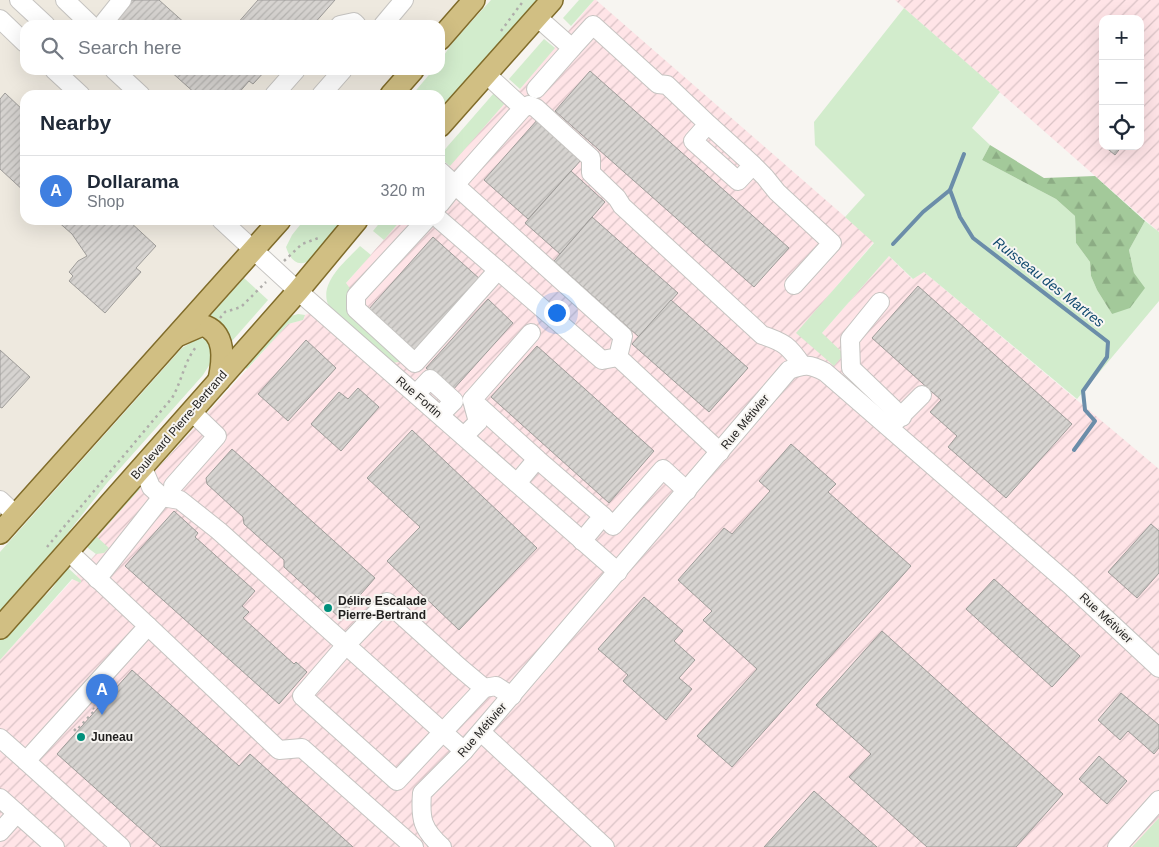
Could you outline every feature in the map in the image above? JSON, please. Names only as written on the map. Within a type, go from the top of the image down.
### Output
[{"type":"main road","points":[[445,33],[474,0]]},
{"type":"main road","points":[[445,120],[552,0]]},
{"type":"main road","points":[[395,90],[409,75]]},
{"type":"main road","points":[[0,533],[276,225]]},
{"type":"main road","name":"Boulevard Pierre-Bertrand","points":[[0,628],[68,551],[143,472],[191,411],[353,225]]},
{"type":"main road","points":[[175,338],[202,325],[215,333],[222,346],[219,380]]},
{"type":"street","points":[[19,0],[41,20]]},
{"type":"street","points":[[65,0],[86,20]]},
{"type":"street","points":[[387,20],[404,0]]},
{"type":"street","points":[[106,20],[119,1]]},
{"type":"street","points":[[537,17],[572,48]]},
{"type":"street","points":[[0,19],[20,38]]},
{"type":"street","points":[[536,89],[593,25],[658,84],[667,85],[708,124],[692,141],[738,181],[753,166],[765,176],[777,192],[832,243],[794,285]]},
{"type":"street","points":[[486,74],[523,108]]},
{"type":"street","points":[[62,75],[77,90]]},
{"type":"street","points":[[119,75],[136,90]]},
{"type":"street","points":[[278,90],[292,75]]},
{"type":"street","points":[[325,90],[339,75]]},
{"type":"street","points":[[445,198],[523,108],[530,105],[536,108],[591,158],[591,173],[617,198],[622,206],[762,335],[790,348],[802,365]]},
{"type":"street","points":[[445,176],[623,336],[618,356]]},
{"type":"street","points":[[445,224],[602,360],[618,356]]},
{"type":"street","name":"Rue Fortin","points":[[226,225],[618,572]]},
{"type":"street","points":[[415,363],[356,309],[356,296],[421,225]]},
{"type":"street","points":[[400,380],[498,270]]},
{"type":"street","points":[[880,302],[850,339],[851,368],[896,422],[922,395]]},
{"type":"street","points":[[440,415],[454,401],[472,400],[531,334]]},
{"type":"street","points":[[618,356],[720,452]]},
{"type":"street","name":"Rue Métivier","points":[[422,793],[481,732],[789,370],[802,365],[814,366],[825,372],[896,422],[1159,668]]},
{"type":"street","points":[[837,382],[851,368]]},
{"type":"street","points":[[416,394],[430,380],[454,401]]},
{"type":"street","points":[[464,436],[478,422],[472,400]]},
{"type":"street","points":[[472,400],[613,526],[663,469],[687,491]]},
{"type":"street","points":[[97,579],[172,494],[217,436],[191,411]]},
{"type":"street","points":[[517,483],[537,459]]},
{"type":"street","points":[[143,472],[160,476],[172,494],[219,531],[464,751]]},
{"type":"street","points":[[0,500],[16,515]]},
{"type":"street","points":[[582,541],[602,516]]},
{"type":"street","points":[[68,551],[279,750],[302,748],[414,847]]},
{"type":"street","points":[[484,688],[387,602],[346,645],[302,696],[397,781],[484,688],[496,686],[512,696]]},
{"type":"street","points":[[26,761],[148,626]]},
{"type":"street","points":[[481,732],[605,847]]},
{"type":"street","points":[[0,738],[121,847]]},
{"type":"street","points":[[404,774],[422,793],[421,812],[423,824],[440,846]]},
{"type":"street","points":[[0,798],[55,847]]},
{"type":"street","points":[[1117,847],[1159,800]]},
{"type":"street","points":[[0,832],[17,813]]},
{"type":"path","points":[[285,260],[302,244],[324,236]]},
{"type":"path","points":[[214,323],[225,312],[241,307],[266,283]]},
{"type":"path","points":[[46,548],[172,398],[179,386],[188,357],[197,344]]},
{"type":"path","points":[[72,728],[76,732],[95,710],[91,706]]},
{"type":"shaded area","points":[[0,0],[460,0],[442,20],[20,20],[20,75],[394,75],[380,90],[20,90],[20,225],[262,225],[0,521]]},
{"type":"shaded area","points":[[594,0],[596,0],[874,242],[797,333],[822,333],[889,256],[912,279],[924,272],[1159,469],[1159,847],[0,847],[0,660],[104,545],[96,537],[288,324],[303,320],[305,315],[328,304],[397,225],[445,225],[445,170],[505,103],[520,89]]},
{"type":"shaded area","points":[[895,0],[1159,0],[1159,232]]},
{"type":"green space","points":[[491,0],[544,0],[445,109],[445,90],[416,90],[429,75],[445,75],[445,54],[453,42]]},
{"type":"green space","points":[[579,0],[594,0],[571,26],[563,18]]},
{"type":"green space","points":[[904,8],[1000,92],[972,128],[990,145],[982,160],[1056,199],[1075,216],[1076,243],[1090,262],[1091,276],[1097,290],[1112,314],[1134,273],[1129,250],[1145,221],[1159,232],[1159,301],[1077,399],[924,272],[913,279],[889,256],[822,333],[844,354],[834,366],[796,333],[874,243],[845,217],[865,195],[815,145],[814,122]]},
{"type":"green space","points":[[544,39],[555,48],[520,89],[509,79]]},
{"type":"green space","points":[[494,93],[505,103],[450,166],[445,162],[445,149]]},
{"type":"green space","points":[[990,145],[1044,178],[1095,176],[1145,221],[1129,250],[1134,273],[1145,288],[1130,308],[1112,314],[1097,290],[1091,276],[1090,262],[1076,243],[1075,216],[1056,199],[982,160]]},
{"type":"green space","points":[[300,225],[344,225],[325,248],[307,262],[299,263],[292,259],[286,247]]},
{"type":"green space","points":[[378,225],[397,225],[384,240],[373,231]]},
{"type":"green space","points":[[360,246],[371,255],[346,283],[399,356],[399,362],[392,363],[335,314],[328,304],[327,288],[331,280]]},
{"type":"green space","points":[[244,278],[268,300],[232,341],[229,341],[207,319]]},
{"type":"green space","points":[[298,314],[305,315],[303,320],[288,324],[247,369],[243,366],[284,321]]},
{"type":"green space","points":[[199,338],[212,344],[210,364],[203,375],[107,483],[67,534],[0,612],[0,552],[182,348]]},
{"type":"green space","points":[[136,486],[140,489],[97,537],[109,548],[104,553],[96,554],[86,544]]},
{"type":"green space","points":[[67,567],[81,580],[81,583],[72,579],[0,660],[0,639],[22,614],[50,591],[61,570]]},
{"type":"green space","points":[[1159,818],[1159,847],[1132,847],[1155,822]]},
{"type":"building","points":[[125,0],[159,0],[181,20],[107,20]]},
{"type":"building","points":[[258,0],[335,0],[317,20],[240,20]]},
{"type":"building","points":[[590,71],[789,248],[754,287],[555,111]]},
{"type":"building","points":[[175,75],[261,75],[253,84],[249,81],[241,90],[191,90]]},
{"type":"building","points":[[5,93],[20,107],[20,187],[0,169],[0,99]]},
{"type":"building","points":[[538,119],[582,159],[528,219],[484,180]]},
{"type":"building","points":[[1109,150],[1119,150],[1115,155]]},
{"type":"building","points":[[571,171],[605,202],[560,254],[525,223]]},
{"type":"building","points":[[592,217],[678,293],[639,337],[554,261]]},
{"type":"building","points":[[62,225],[133,225],[156,246],[136,268],[141,272],[105,313],[69,281],[73,276],[69,272],[78,261],[87,256],[72,234]]},
{"type":"building","points":[[433,237],[481,280],[416,353],[368,310]]},
{"type":"building","points":[[918,286],[1072,424],[1006,498],[948,447],[957,436],[930,412],[941,400],[872,338]]},
{"type":"building","points":[[488,299],[513,323],[452,391],[426,368]]},
{"type":"building","points":[[671,300],[748,368],[709,412],[632,344]]},
{"type":"building","points":[[306,340],[336,368],[288,421],[258,394]]},
{"type":"building","points":[[537,346],[654,451],[609,503],[491,397]]},
{"type":"building","points":[[0,350],[30,377],[2,408],[0,407]]},
{"type":"building","points":[[358,388],[379,407],[341,451],[311,424],[339,392],[348,399]]},
{"type":"building","points":[[412,430],[537,548],[459,630],[387,561],[420,527],[367,478]]},
{"type":"building","points":[[791,444],[836,484],[828,492],[911,566],[732,767],[697,736],[757,669],[703,620],[712,611],[678,580],[724,528],[732,534],[770,491],[759,481]]},
{"type":"building","points":[[232,449],[375,578],[340,618],[284,567],[284,560],[244,524],[243,517],[207,484],[206,478]]},
{"type":"building","points":[[174,511],[198,533],[195,537],[255,591],[242,606],[249,612],[243,618],[294,664],[296,662],[307,672],[279,704],[125,566]]},
{"type":"building","points":[[1151,524],[1159,531],[1159,573],[1137,598],[1108,572]]},
{"type":"building","points":[[994,579],[1080,656],[1052,687],[966,609]]},
{"type":"building","points":[[644,597],[683,631],[674,641],[695,660],[679,678],[692,689],[666,720],[623,681],[628,675],[598,649]]},
{"type":"building","points":[[882,631],[1063,794],[1016,847],[927,847],[849,777],[871,754],[816,705]]},
{"type":"building","points":[[132,670],[239,766],[250,754],[353,847],[161,847],[57,754]]},
{"type":"building","points":[[1121,693],[1159,725],[1159,748],[1154,754],[1128,731],[1120,740],[1098,720]]},
{"type":"building","points":[[1099,756],[1127,781],[1107,804],[1079,779]]},
{"type":"building","points":[[814,791],[877,847],[764,847]]},
{"type":"waterway","name":"Ruisseau des Martres","points":[[964,154],[950,190],[960,217],[973,238],[1108,342],[1107,357],[1083,391],[1085,410],[1095,421],[1074,450]]},
{"type":"waterway","points":[[893,244],[923,212],[950,190]]},
{"type":"place","name":"Délire Escalade Pierre-Bertrand","points":[[328,608]]},
{"type":"place","name":"Dollarama","points":[[102,715]]},
{"type":"place","name":"Juneau","points":[[81,737]]}]
